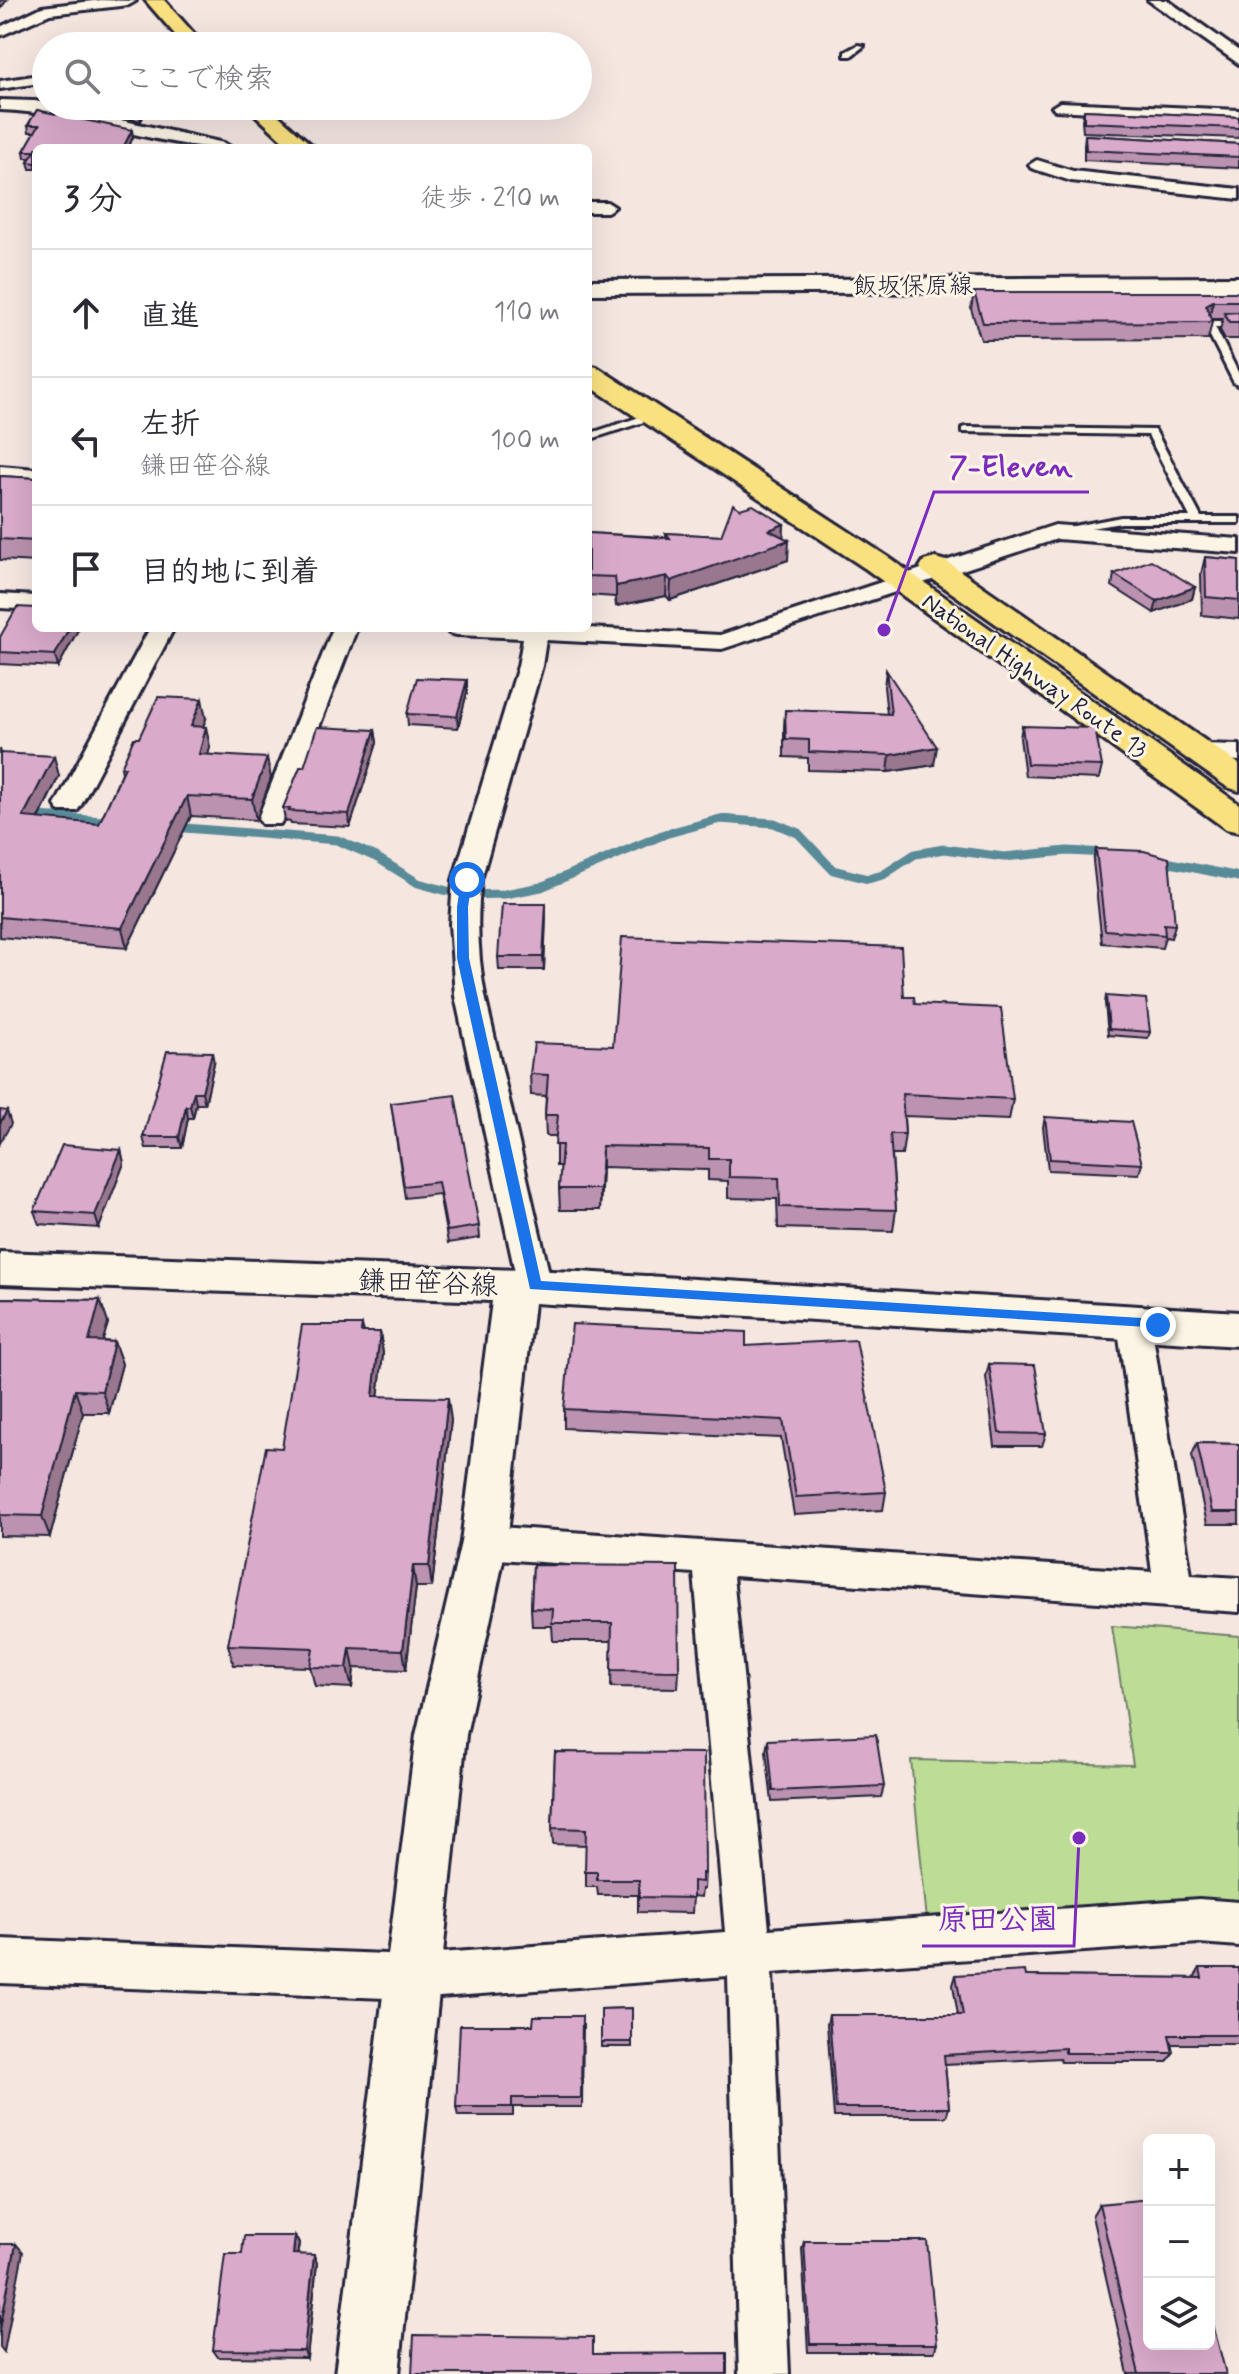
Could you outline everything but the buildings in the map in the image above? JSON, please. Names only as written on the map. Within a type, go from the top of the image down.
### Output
[{"type":"highway","points":[[154,0],[183,32]]},
{"type":"highway","points":[[129,1],[144,19]]},
{"type":"highway","points":[[249,120],[254,133]]},
{"type":"highway","points":[[261,120],[298,144]]},
{"type":"highway","name":"National Highway Route 13","points":[[592,350],[939,570],[1239,780]]},
{"type":"highway","name":"National Highway Route 13","points":[[592,376],[902,581],[1239,821]]},
{"type":"main road","name":"飯坂保原線","points":[[592,287],[1239,284]]},
{"type":"street","points":[[1156,0],[1239,59]]},
{"type":"street","points":[[18,8],[47,10],[129,1]]},
{"type":"street","points":[[0,43],[0,34],[47,10]]},
{"type":"street","points":[[0,85],[32,80]]},
{"type":"street","points":[[0,105],[32,106]]},
{"type":"street","points":[[1060,107],[1239,115]]},
{"type":"street","points":[[100,120],[207,144]]},
{"type":"street","points":[[149,144],[161,133]]},
{"type":"street","points":[[1037,165],[1071,176],[1239,194]]},
{"type":"street","points":[[592,207],[607,207]]},
{"type":"street","points":[[0,472],[32,475]]},
{"type":"street","points":[[520,632],[722,642],[1055,532],[1239,546]]},
{"type":"street","points":[[0,623],[17,602]]},
{"type":"street","points":[[68,805],[160,632]]},
{"type":"street","points":[[271,818],[343,632]]},
{"type":"street","points":[[367,2374],[441,1735],[484,1542],[525,1286],[463,958],[465,893],[530,666],[536,633]]},
{"type":"street","points":[[1201,752],[1239,753]]},
{"type":"street","name":"鎌田笹谷線","points":[[0,1268],[525,1286],[1239,1329]]},
{"type":"street","points":[[1134,1323],[1174,1590]]},
{"type":"street","points":[[484,1542],[1239,1595]]},
{"type":"street","points":[[712,1560],[749,1950],[764,2374]]},
{"type":"street","points":[[0,1961],[412,1977],[749,1950],[1199,1921],[1239,1924]]},
{"type":"lane","points":[[848,54],[860,46]]},
{"type":"lane","points":[[1239,324],[1209,324],[1239,383]]},
{"type":"lane","points":[[592,436],[652,416]]},
{"type":"lane","points":[[966,430],[1151,432],[1197,520]]},
{"type":"lane","points":[[1055,532],[1121,520],[1239,520]]},
{"type":"green space","points":[[1112,1626],[1239,1636],[1239,1914],[927,1920],[911,1760],[1133,1765]]},
{"type":"waterway","points":[[0,813],[115,822]]},
{"type":"waterway","points":[[172,827],[337,840],[376,857],[418,883],[462,895],[505,894],[541,887],[665,834],[720,819],[774,823],[798,833],[833,870],[868,879],[883,875],[915,854],[944,849],[1004,857],[1067,851],[1108,853]]},
{"type":"waterway","points":[[1156,860],[1239,877]]},
{"type":"place","name":"7-Eleven","points":[[884,630]]},
{"type":"place","name":"原田公園","points":[[1079,1838]]},
{"type":"route","points":[[467,880],[463,907],[463,958],[535,1286],[1158,1325]]}]
